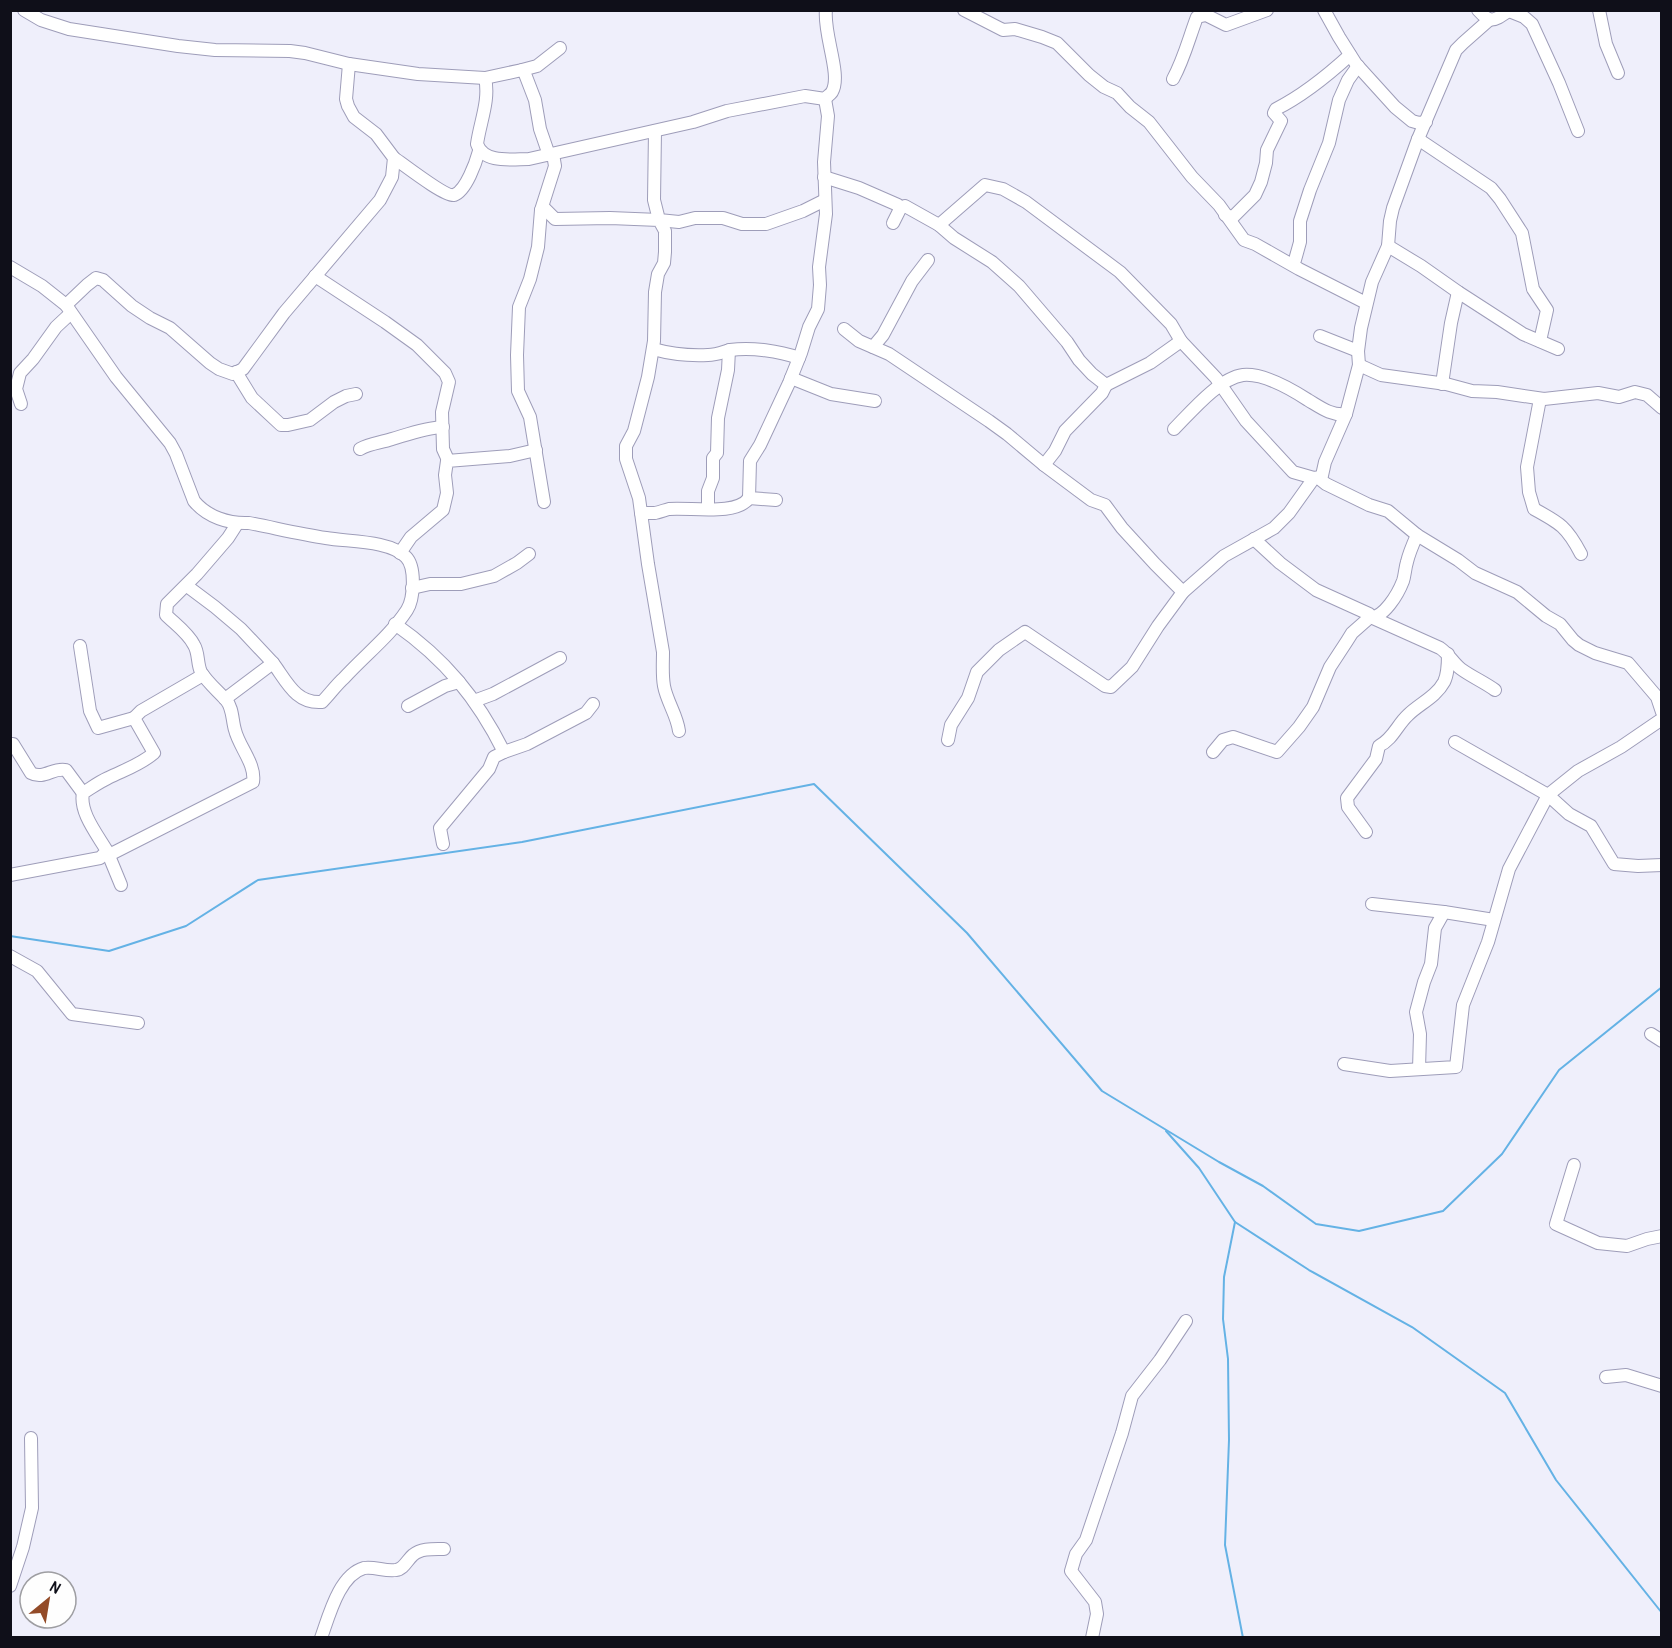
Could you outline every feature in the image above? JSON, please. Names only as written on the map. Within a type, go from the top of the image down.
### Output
[{"type":"street","points":[[24,10],[41,20],[69,29],[215,50],[290,51],[349,64],[418,74],[485,78],[537,66],[560,48]]},
{"type":"street","points":[[825,99],[832,92],[836,76],[826,31],[826,10]]},
{"type":"street","points":[[964,10],[1003,30],[1015,29],[1056,43],[1089,75],[1104,87],[1117,93],[1149,122],[1192,177],[1220,206],[1244,240],[1256,244],[1366,303]]},
{"type":"street","points":[[1173,79],[1187,49],[1197,17],[1206,15],[1226,25],[1267,10]]},
{"type":"street","points":[[1324,10],[1358,66],[1395,107],[1412,121],[1426,122]]},
{"type":"street","points":[[1478,10],[1489,20]]},
{"type":"street","points":[[1599,10],[1606,44],[1618,73]]},
{"type":"street","points":[[948,740],[951,725],[968,698],[977,672],[999,650],[1024,632],[1105,686],[1111,687],[1132,668],[1158,626],[1183,592],[1224,556],[1274,528],[1318,478],[1346,414],[1359,365],[1358,351],[1366,303],[1372,282],[1388,246],[1393,208],[1418,139],[1456,50],[1463,43],[1489,20],[1495,20],[1510,11],[1524,17],[1532,24],[1578,131]]},
{"type":"street","points":[[1225,215],[1233,216],[1255,195],[1268,150],[1281,121],[1274,114],[1276,109],[1323,80],[1350,55]]},
{"type":"street","points":[[349,64],[346,99],[354,117],[376,134],[394,158],[440,190],[450,195],[460,190],[475,166],[479,150]]},
{"type":"street","points":[[1292,264],[1300,242],[1300,221],[1329,143],[1339,100],[1348,80],[1358,66]]},
{"type":"street","points":[[522,70],[536,100],[540,129],[555,166],[541,210],[538,247],[530,279],[519,307],[517,355],[518,391],[530,417],[544,502]]},
{"type":"street","points":[[485,78],[486,101],[477,144],[479,150],[486,156],[502,160],[529,159],[786,99],[805,96],[825,99]]},
{"type":"street","points":[[641,513],[657,513],[669,509],[739,506],[749,498],[750,461],[760,445],[791,378],[808,327],[818,309],[819,267],[826,214],[824,177],[828,116],[825,99]]},
{"type":"street","points":[[655,131],[654,200],[659,220],[665,231],[665,252],[655,292],[653,349],[648,378],[634,431],[626,446],[626,459],[639,498],[663,652],[664,686],[679,731]]},
{"type":"street","points":[[1418,139],[1491,188],[1522,233],[1533,289],[1546,310],[1540,341]]},
{"type":"street","points":[[21,404],[14,380],[33,359],[87,285],[96,278],[102,280],[132,306],[170,328],[219,369],[233,374],[243,369],[284,313],[380,200],[392,177],[394,158]]},
{"type":"street","points":[[824,177],[859,188],[898,205],[900,209],[893,223]]},
{"type":"street","points":[[939,225],[985,185],[1003,189],[1026,202],[1120,272],[1171,324],[1181,341],[1216,378],[1246,421],[1293,472],[1318,478],[1369,505],[1388,511],[1417,535],[1475,573],[1517,592],[1546,616],[1560,624],[1579,645],[1595,653],[1628,663],[1659,697],[1662,711]]},
{"type":"street","points":[[541,210],[544,208],[555,219],[610,218],[679,222],[695,218],[723,218],[742,224],[766,224],[803,211],[825,200]]},
{"type":"street","points":[[904,206],[939,225],[954,238],[992,262],[1019,286],[1079,360],[1106,385]]},
{"type":"street","points":[[1388,246],[1523,334],[1558,349]]},
{"type":"street","points":[[873,347],[883,335],[912,281],[928,260]]},
{"type":"street","points":[[10,267],[42,286],[68,309],[116,377],[170,443],[177,454],[194,501],[198,506],[219,519],[237,524],[249,523],[329,539],[370,543],[400,553],[406,557],[413,571],[408,608],[383,640],[344,677],[322,702],[314,702],[298,696],[273,663],[241,628],[187,586]]},
{"type":"street","points":[[315,276],[417,345],[445,373],[449,382],[442,412],[443,449],[448,460],[445,475],[447,493],[443,510],[411,537],[400,553]]},
{"type":"street","points":[[1442,384],[1458,292]]},
{"type":"street","points":[[844,329],[859,341],[889,354],[989,421],[1091,500],[1105,505],[1122,528],[1183,592]]},
{"type":"street","points":[[1320,336],[1358,351]]},
{"type":"street","points":[[1044,465],[1065,431],[1102,393],[1106,385],[1150,363],[1181,341]]},
{"type":"street","points":[[653,349],[674,354],[710,355],[729,351],[768,351],[799,358]]},
{"type":"street","points":[[708,509],[708,492],[713,478],[713,458],[717,453],[718,418],[728,370],[729,351]]},
{"type":"street","points":[[1359,365],[1381,375],[1472,391],[1497,392],[1540,399],[1598,393],[1619,397],[1635,392],[1647,395],[1662,408]]},
{"type":"street","points":[[236,372],[252,398],[281,425],[309,420],[334,402],[356,394]]},
{"type":"street","points":[[1174,429],[1220,385],[1243,375],[1261,376],[1295,392],[1330,413],[1346,414]]},
{"type":"street","points":[[791,378],[831,394],[875,401]]},
{"type":"street","points":[[1540,399],[1527,467],[1529,492],[1534,509],[1560,523],[1581,554]]},
{"type":"street","points":[[360,449],[368,444],[432,427],[443,427]]},
{"type":"street","points":[[448,460],[510,456],[536,450]]},
{"type":"street","points":[[749,498],[776,500]]},
{"type":"street","points":[[10,875],[100,858],[254,782],[248,758],[238,740],[231,717],[232,711],[225,699],[203,675],[195,646],[166,615],[167,604],[187,586],[237,524]]},
{"type":"street","points":[[1213,752],[1223,740],[1233,737],[1277,752],[1313,707],[1330,667],[1352,633],[1369,618],[1382,613],[1398,594],[1417,535]]},
{"type":"street","points":[[1254,539],[1280,563],[1316,590],[1434,645],[1448,654],[1464,671],[1495,690]]},
{"type":"street","points":[[412,588],[430,584],[461,584],[494,576],[529,554]]},
{"type":"street","points":[[395,624],[434,654],[459,682],[493,730],[504,752]]},
{"type":"street","points":[[80,646],[90,711],[98,728],[134,718],[141,711],[203,675]]},
{"type":"street","points":[[1366,832],[1348,807],[1347,798],[1376,759],[1379,746],[1393,736],[1407,715],[1433,695],[1444,683],[1449,667],[1448,654]]},
{"type":"street","points":[[474,701],[493,694],[560,658]]},
{"type":"street","points":[[225,699],[273,663]]},
{"type":"street","points":[[408,706],[445,686],[459,682]]},
{"type":"street","points":[[443,844],[440,828],[444,821],[489,769],[494,757],[527,744],[585,712],[593,704]]},
{"type":"street","points":[[121,885],[108,853],[81,801],[83,793],[106,778],[130,770],[154,753],[134,718]]},
{"type":"street","points":[[1344,1064],[1390,1071],[1456,1066],[1463,1005],[1494,920],[1509,869],[1548,795],[1578,771],[1621,747],[1662,719]]},
{"type":"street","points":[[1455,742],[1548,795],[1569,814],[1591,826],[1614,864],[1638,867],[1662,865]]},
{"type":"street","points":[[10,744],[13,744],[31,773],[36,776],[45,775],[60,768],[66,770],[83,793]]},
{"type":"street","points":[[1372,904],[1494,920]]},
{"type":"street","points":[[1419,1069],[1420,1034],[1416,1012],[1431,964],[1435,928],[1444,912]]},
{"type":"street","points":[[10,956],[37,971],[72,1014],[138,1023]]},
{"type":"street","points":[[1574,1165],[1556,1224],[1598,1243],[1627,1246],[1662,1236]]},
{"type":"street","points":[[1092,1638],[1097,1614],[1095,1602],[1071,1571],[1076,1554],[1086,1540],[1122,1433],[1132,1395],[1160,1360],[1186,1321]]},
{"type":"street","points":[[1606,1377],[1626,1375],[1662,1386]]},
{"type":"street","points":[[10,1586],[23,1547],[32,1508],[31,1438]]},
{"type":"street","points":[[321,1638],[339,1592],[352,1573],[366,1568],[395,1571],[402,1568],[413,1554],[419,1551],[444,1549]]},
{"type":"waterway","points":[[10,936],[109,951],[186,926],[258,880],[522,842],[814,784],[967,933],[1102,1091],[1263,1186],[1316,1224],[1359,1231],[1443,1211],[1502,1154],[1559,1070],[1662,987]]},
{"type":"waterway","points":[[1166,1131],[1199,1168],[1235,1222],[1309,1270],[1412,1327],[1505,1393],[1556,1480],[1662,1613]]},
{"type":"waterway","points":[[1235,1222],[1224,1277],[1223,1319],[1228,1359],[1229,1440],[1225,1545],[1243,1638]]}]
